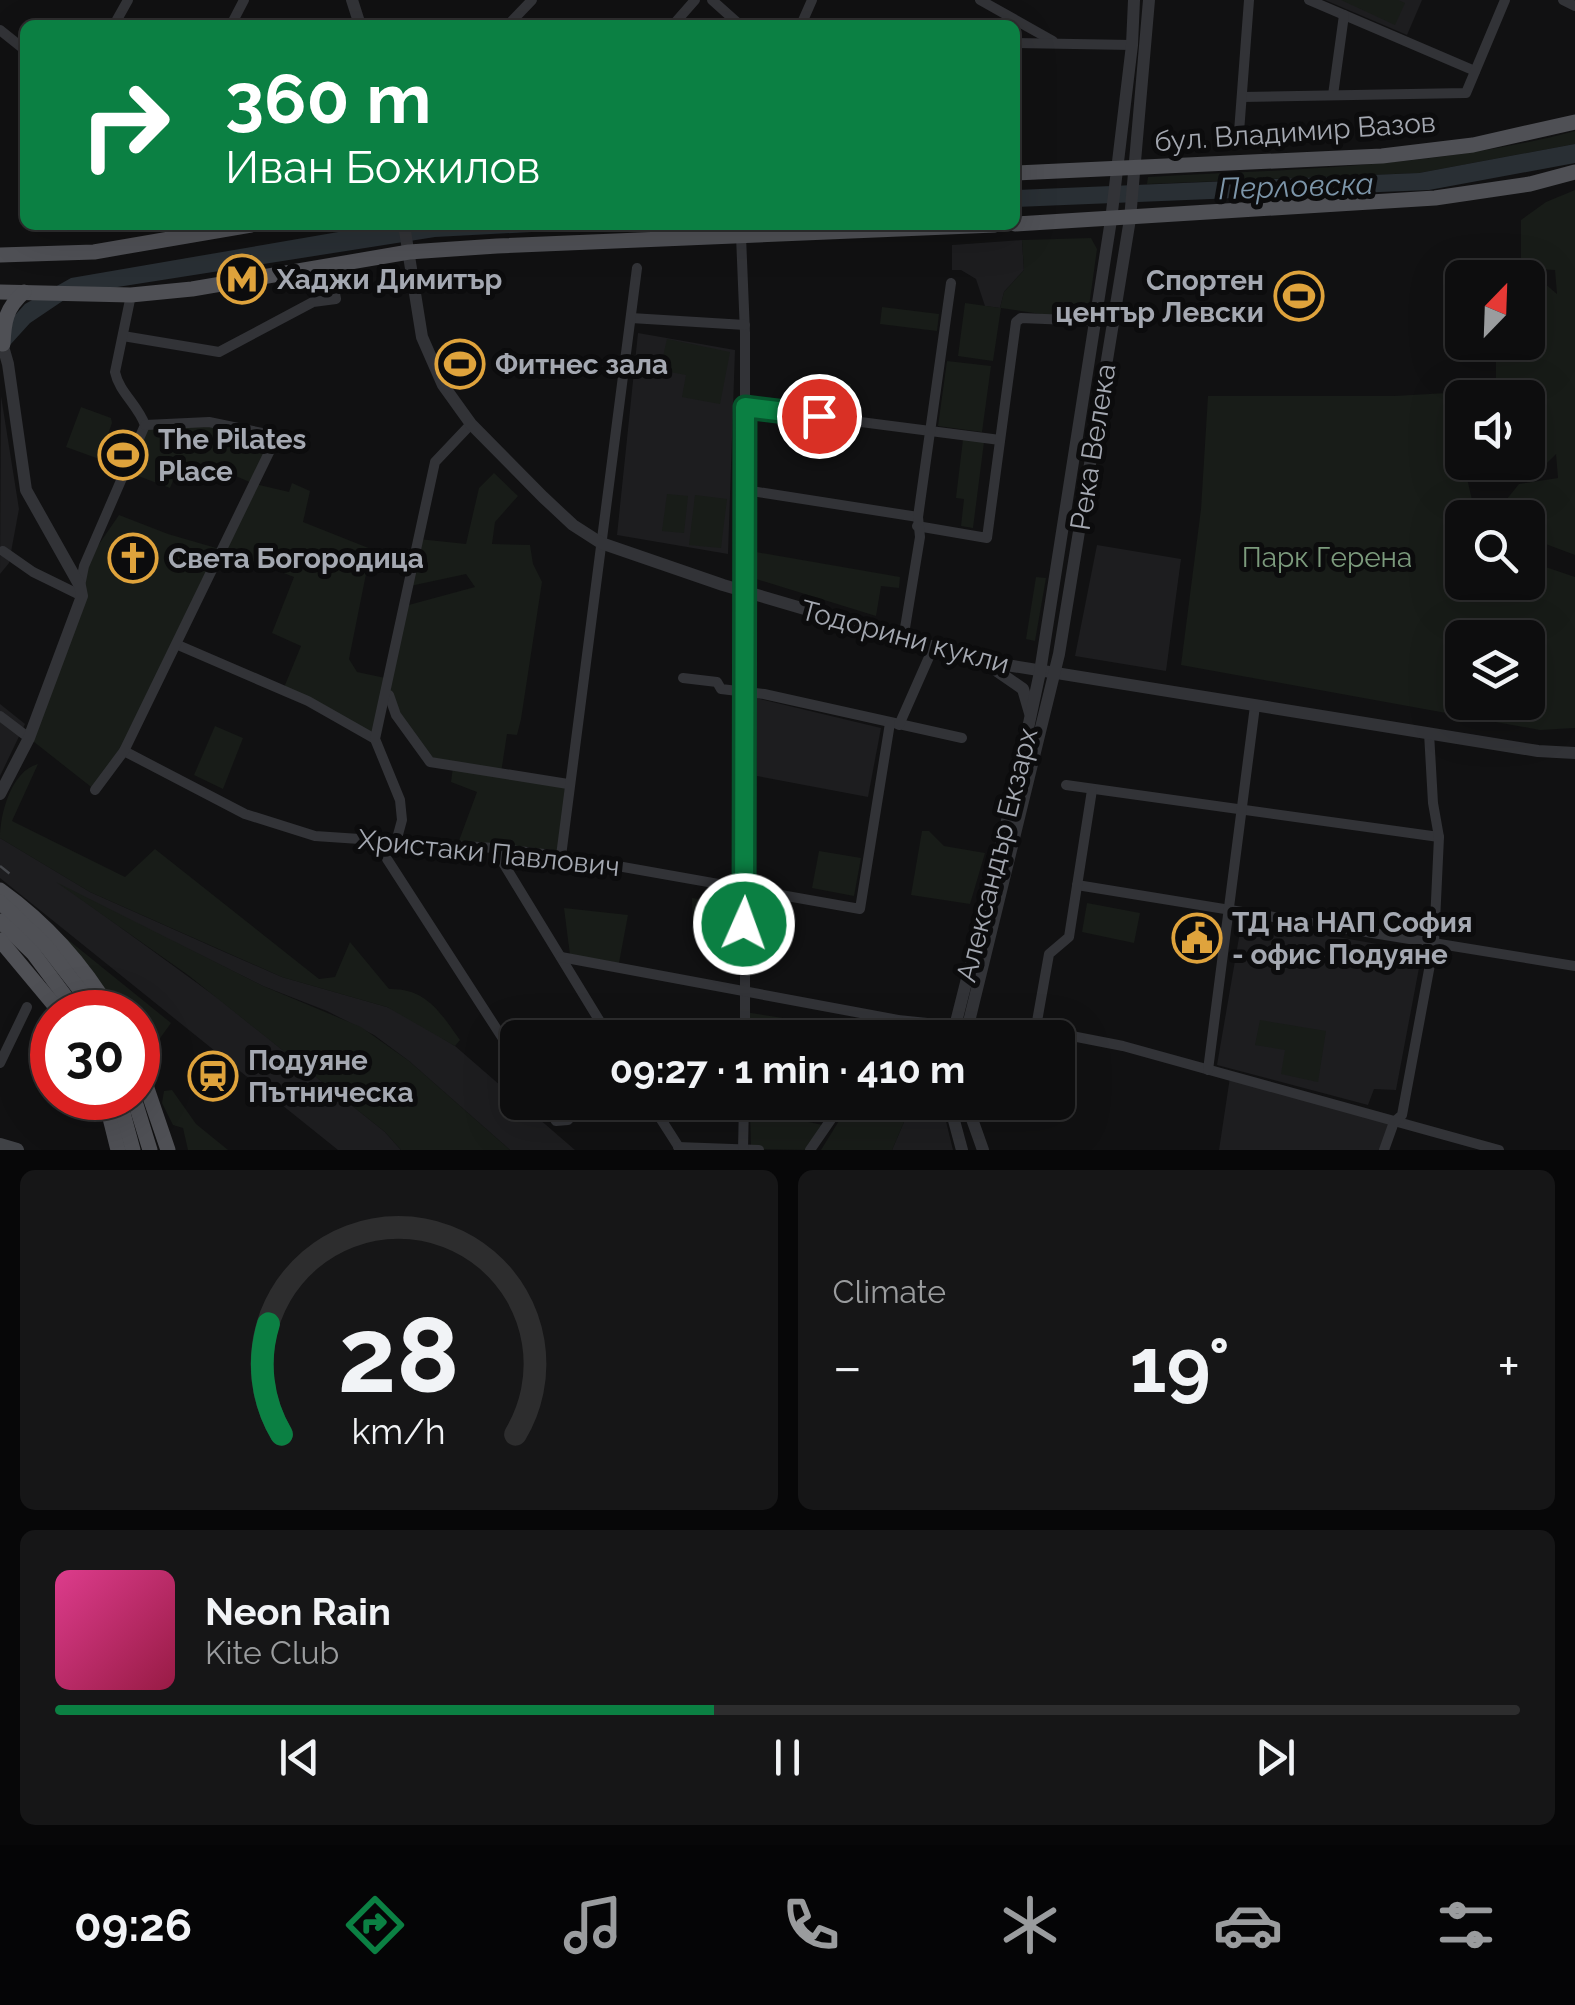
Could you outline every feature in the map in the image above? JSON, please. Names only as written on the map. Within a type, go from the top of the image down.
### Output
[{"type":"main road","name":"бул. Владимир Вазов","points":[[1020,173],[1117,173],[1382,156],[1473,145],[1575,122]]},
{"type":"main road","points":[[1020,223],[1112,214],[1435,198],[1511,188],[1575,172]]},
{"type":"main road","points":[[2,256],[110,250],[205,230]]},
{"type":"main road","points":[[0,292],[131,295],[192,289],[330,266],[408,248],[879,230]]},
{"type":"main road","points":[[2,340],[11,304],[24,292]]},
{"type":"main road","points":[[0,890],[54,935],[97,990]]},
{"type":"main road","points":[[0,902],[46,946],[80,990]]},
{"type":"main road","points":[[0,920],[33,953],[61,990]]},
{"type":"main road","points":[[0,940],[42,990]]},
{"type":"main road","points":[[110,1120],[118,1150]]},
{"type":"main road","points":[[125,1120],[133,1150]]},
{"type":"main road","points":[[141,1120],[150,1150]]},
{"type":"main road","points":[[158,1120],[168,1150]]},
{"type":"main road","points":[[0,1144],[17,1150]]},
{"type":"street","points":[[513,20],[532,0]]},
{"type":"street","points":[[677,20],[695,0]]},
{"type":"street","points":[[712,0],[734,20]]},
{"type":"street","points":[[980,0],[1010,20]]},
{"type":"street","name":"Река Велека","points":[[1040,672],[1112,214],[1134,0]]},
{"type":"street","name":"Река Велека","points":[[1055,675],[1130,213],[1148,0]]},
{"type":"street","points":[[1239,132],[1249,0]]},
{"type":"street","points":[[1309,0],[1474,72]]},
{"type":"street","points":[[1242,97],[1466,94],[1505,0]]},
{"type":"street","points":[[1563,0],[1575,6]]},
{"type":"street","points":[[1333,95],[1344,16]]},
{"type":"street","points":[[1020,26],[1055,43]]},
{"type":"street","points":[[0,30],[20,46]]},
{"type":"street","points":[[1020,43],[1132,45]]},
{"type":"street","name":"Тодорини кукли","points":[[405,230],[422,336],[443,385],[471,424],[553,506],[601,543],[744,592],[982,662],[1538,751],[1575,753]]},
{"type":"street","points":[[741,236],[745,325],[744,1020]]},
{"type":"street","points":[[123,336],[219,352],[313,302],[336,299],[330,266]]},
{"type":"street","points":[[561,856],[638,268]]},
{"type":"street","points":[[902,640],[920,538],[918,522],[951,283]]},
{"type":"street","points":[[131,295],[114,372],[117,384],[132,400],[145,425]]},
{"type":"street","points":[[631,318],[745,325]]},
{"type":"street","points":[[745,490],[988,538],[1018,320],[1094,321]]},
{"type":"street","points":[[2,340],[5,382],[26,490],[81,591]]},
{"type":"street","points":[[114,372],[130,349],[148,341]]},
{"type":"street","points":[[745,407],[1000,440]]},
{"type":"street","points":[[94,790],[124,751],[277,436],[209,422],[145,425]]},
{"type":"street","points":[[396,842],[402,820],[400,800],[375,739],[388,693],[434,462],[471,424]]},
{"type":"street","points":[[0,794],[28,738],[81,591],[84,566],[145,425]]},
{"type":"street","points":[[3,551],[33,572],[81,591]]},
{"type":"street","points":[[178,645],[308,701],[375,739]]},
{"type":"street","name":"Христаки Павлович","points":[[124,751],[217,800],[283,828],[315,836],[561,856],[860,909],[894,724],[933,648]]},
{"type":"street","points":[[982,662],[1023,689],[1031,720]]},
{"type":"street","name":"Александър Екзарх","points":[[963,1020],[1040,672]]},
{"type":"street","name":"Александър Екзарх","points":[[963,1020],[1055,675]]},
{"type":"street","points":[[683,678],[717,682],[721,689],[962,738]]},
{"type":"street","points":[[388,693],[396,715],[430,762],[568,784]]},
{"type":"street","points":[[1208,1070],[1256,706]]},
{"type":"street","points":[[0,716],[28,738]]},
{"type":"street","points":[[1384,1150],[1394,1122],[1402,1116],[1434,944],[1440,837],[1433,803],[1429,733]]},
{"type":"street","points":[[1066,786],[1440,837]]},
{"type":"street","points":[[1037,1020],[1049,954],[1069,938],[1092,790]]},
{"type":"street","points":[[494,848],[599,1020]]},
{"type":"street","points":[[387,860],[500,1034]]},
{"type":"street","points":[[1077,885],[1575,966]]},
{"type":"street","points":[[561,957],[898,1020]]},
{"type":"street","points":[[0,1062],[27,1007]]},
{"type":"street","points":[[0,1030],[13,1036]]},
{"type":"street","points":[[1075,1036],[1498,1150]]},
{"type":"street","points":[[661,1120],[679,1148],[759,1150]]},
{"type":"street","points":[[743,1149],[744,1120]]},
{"type":"street","points":[[810,1150],[831,1120]]},
{"type":"street","points":[[954,1120],[962,1150]]},
{"type":"street","points":[[972,1120],[983,1150]]},
{"type":"shaded area","points":[[1325,0],[1422,0],[1407,35]]},
{"type":"shaded area","points":[[1022,240],[1024,270],[1004,292],[1000,308],[985,306],[976,279],[961,270],[952,270],[952,245]]},
{"type":"shaded area","points":[[638,333],[735,350],[728,554],[617,535]]},
{"type":"shaded area","points":[[1,396],[19,509],[9,563],[0,574]]},
{"type":"shaded area","points":[[1097,545],[1181,559],[1166,671],[1075,656]]},
{"type":"shaded area","points":[[756,698],[881,728],[868,797],[757,776]]},
{"type":"shaded area","points":[[0,704],[25,724],[0,776]]},
{"type":"shaded area","points":[[0,838],[90,892],[220,950],[282,977],[407,1016],[455,1046],[500,1085],[500,1120],[540,1120],[575,1150],[510,1150],[374,1035],[263,986],[69,890],[219,999],[385,1132],[401,1150],[338,1150],[160,1007],[160,990],[139,990],[0,878]]},
{"type":"shaded area","points":[[1242,920],[1422,952],[1396,1090],[1374,1089],[1368,1105],[1217,1065]]},
{"type":"shaded area","points":[[1230,1077],[1394,1122],[1384,1150],[1219,1150]]},
{"type":"shaded area","points":[[905,1120],[946,1120],[953,1150],[892,1150]]},
{"type":"green space","points":[[1341,0],[1398,0],[1405,3],[1395,25]]},
{"type":"green space","points":[[1575,131],[1575,144],[1419,173],[1147,184],[1148,177],[1417,160]]},
{"type":"green space","points":[[1575,190],[1575,555],[1545,544],[1545,500],[1506,500],[1519,484],[1558,478],[1556,454],[1545,465],[1545,380],[1496,380],[1496,360],[1545,360],[1545,284],[1557,294],[1555,270],[1545,269],[1545,260],[1521,260],[1521,220],[1546,202]]},
{"type":"green space","points":[[1091,238],[1097,249],[1087,321],[1001,308],[993,361],[958,356],[965,303],[1000,308],[1004,292],[1024,270],[1022,240]]},
{"type":"green space","points":[[882,307],[939,314],[937,331],[880,324]]},
{"type":"green space","points":[[667,339],[730,352],[720,404],[682,397],[686,375],[660,370]]},
{"type":"green space","points":[[947,361],[991,366],[982,432],[938,426]]},
{"type":"green space","points":[[807,379],[851,384],[849,400],[805,395]]},
{"type":"green space","name":"Парк Герена","points":[[1445,393],[1445,480],[1467,480],[1472,500],[1445,500],[1445,600],[1545,600],[1545,567],[1575,577],[1575,728],[1540,730],[1485,720],[1545,720],[1545,620],[1445,620],[1445,713],[1181,665],[1201,509],[1208,396]]},
{"type":"green space","points":[[81,407],[111,418],[99,459],[66,447]]},
{"type":"green space","points":[[177,421],[277,436],[255,484],[289,492],[292,483],[310,491],[303,522],[371,549],[349,659],[357,672],[390,679],[405,606],[475,587],[466,574],[410,586],[419,539],[466,544],[479,488],[494,473],[518,496],[495,522],[492,544],[530,545],[533,564],[542,582],[521,719],[517,735],[507,734],[501,773],[568,784],[561,856],[457,846],[477,792],[451,782],[453,767],[430,762],[388,695],[375,739],[283,690],[301,646],[272,633],[294,577],[224,550],[124,751],[95,790],[29,738],[77,612],[84,566],[119,515],[223,550],[252,483],[203,462],[196,478],[177,471],[170,488],[125,471],[145,425]]},
{"type":"green space","points":[[963,439],[984,442],[973,528],[961,526],[964,499],[956,498]]},
{"type":"green space","points":[[667,494],[688,496],[684,533],[662,531]]},
{"type":"green space","points":[[695,495],[727,499],[721,548],[689,545]]},
{"type":"green space","points":[[756,552],[900,577],[899,588],[881,586],[876,616],[756,579]]},
{"type":"green space","points":[[1036,577],[1046,578],[1035,641],[1026,639]]},
{"type":"green space","points":[[215,726],[243,738],[223,789],[194,775]]},
{"type":"green space","points":[[38,764],[12,821],[125,877],[155,849],[319,979],[335,977],[350,942],[389,989],[422,997],[439,1011],[460,1040],[455,1046],[387,1007],[282,977],[90,892],[0,838],[2,817],[14,784]]},
{"type":"green space","points":[[922,831],[929,831],[944,846],[985,853],[970,904],[911,895]]},
{"type":"green space","points":[[819,851],[861,858],[854,896],[812,888]]},
{"type":"green space","points":[[56,882],[263,986],[361,1027],[409,1061],[510,1150],[401,1150],[385,1132],[188,975]]},
{"type":"green space","points":[[692,898],[733,908],[732,939],[693,932]]},
{"type":"green space","points":[[1087,903],[1140,913],[1134,943],[1082,932]]},
{"type":"green space","points":[[564,908],[628,915],[619,963],[570,955]]},
{"type":"green space","points":[[56,930],[130,990],[106,990]]},
{"type":"green space","points":[[745,1012],[795,1020],[745,1020]]},
{"type":"green space","points":[[160,1014],[171,1023],[160,1038]]},
{"type":"green space","points":[[1260,1020],[1326,1031],[1318,1082],[1281,1074],[1285,1050],[1255,1045]]},
{"type":"green space","points":[[172,1090],[196,1124],[228,1150],[188,1150],[183,1128],[173,1125],[162,1103],[164,1091]]},
{"type":"green space","points":[[750,1120],[800,1120],[827,1126],[810,1150],[751,1149]]},
{"type":"green space","points":[[840,1120],[905,1120],[892,1150],[821,1150]]},
{"type":"water","name":"Перловска","points":[[1575,144],[1575,163],[1429,190],[1020,207],[1020,190],[1419,173]]},
{"type":"water","points":[[350,230],[570,230],[435,237],[73,294],[30,323],[0,356],[0,332],[25,304],[71,278]]},
{"type":"railway","points":[[0,866],[14,877]]},
{"type":"place","name":"Хаджи Димитър","points":[[242,279]]},
{"type":"place","name":"Спортен център Левски","points":[[1299,296]]},
{"type":"place","name":"Фитнес зала","points":[[460,364]]},
{"type":"place","name":"The Pilates Place","points":[[123,455]]},
{"type":"place","name":"Света Богородица","points":[[133,558]]},
{"type":"place","name":"ТД на НАП София - офис Подуяне","points":[[1197,938]]},
{"type":"place","name":"Подуяне Пътническа","points":[[213,1076]]},
{"type":"route","points":[[744,924],[745,407],[819,416]]}]
